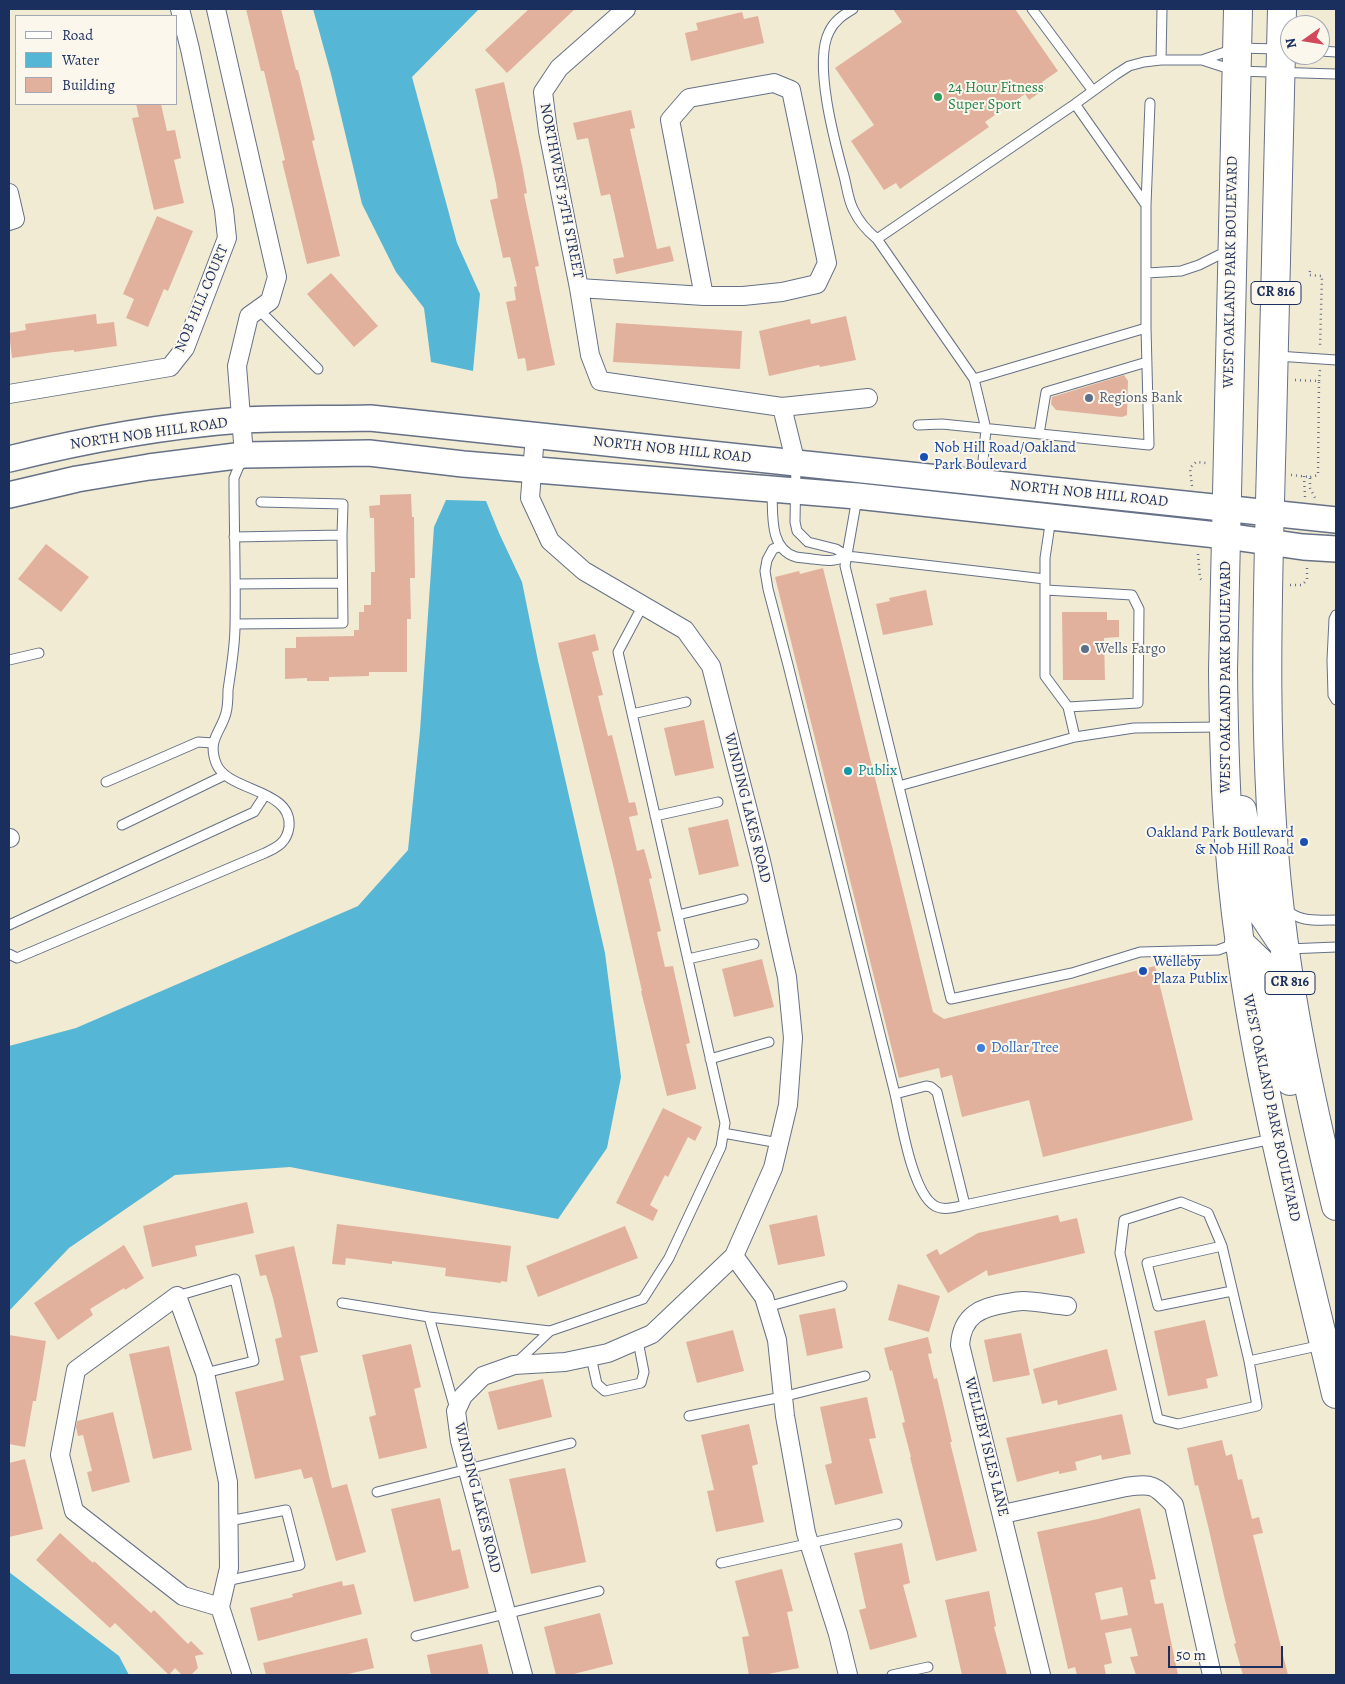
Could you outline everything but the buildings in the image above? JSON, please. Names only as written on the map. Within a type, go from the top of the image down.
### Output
[{"type":"main road","name":"WEST OAKLAND PARK BOULEVARD","points":[[1238,9],[1223,670],[1225,774],[1231,868],[1239,942],[1261,1074],[1275,1138],[1330,1344],[1336,1394]]},
{"type":"main road","name":"CR 816","points":[[1284,65],[1269,542],[1269,757],[1279,901],[1285,949],[1302,1051],[1324,1142],[1336,1206]]},
{"type":"main road","name":"NORTH NOB HILL ROAD","points":[[9,459],[70,444],[158,429],[242,420],[370,418],[1336,520]]},
{"type":"main road","name":"NORTH NOB HILL ROAD","points":[[9,495],[77,479],[149,467],[244,455],[369,453],[531,470],[857,496],[1226,536],[1303,547],[1336,549]]},
{"type":"main road","points":[[1225,774],[1239,790],[1260,910],[1285,949]]},
{"type":"main road","points":[[1239,942],[1262,964],[1297,1110],[1324,1142]]},
{"type":"street","name":"NOB HILL COURT","points":[[9,394],[170,367],[185,348],[227,238],[224,210],[180,9]]},
{"type":"street","points":[[216,9],[277,277],[270,300],[249,316],[237,366],[244,455]]},
{"type":"street","name":"NORTHWEST 37TH STREET","points":[[626,9],[559,68],[543,92],[548,131],[579,288],[590,355],[600,381],[782,407]]},
{"type":"street","points":[[579,288],[704,296],[743,296],[782,292],[817,284],[827,263],[791,90],[774,83],[688,98],[670,120],[704,296]]},
{"type":"street","points":[[9,193],[15,219],[9,221]]},
{"type":"street","points":[[796,464],[782,407],[868,398]]},
{"type":"street","name":"WINDING LAKES ROAD","points":[[523,1675],[460,1441],[456,1411],[463,1396],[483,1376],[514,1365],[565,1362],[608,1354],[652,1334],[734,1256],[773,1168],[788,1106],[793,1038],[787,978],[761,861],[711,666],[685,630],[584,571],[550,541],[530,498],[534,435]]},
{"type":"street","points":[[734,1256],[764,1297],[777,1340],[784,1416],[809,1543],[838,1634],[848,1675]]},
{"type":"street","points":[[220,1607],[183,1596],[74,1511],[60,1455],[76,1370],[177,1296],[204,1373],[228,1482],[230,1568],[220,1607],[242,1675]]},
{"type":"street","name":"WELLEBY ISLES LANE","points":[[1041,1675],[960,1345],[961,1334],[969,1318],[979,1310],[1000,1304],[1023,1301],[1067,1306]]},
{"type":"street","points":[[1003,1514],[1146,1484],[1160,1491],[1174,1506],[1212,1675]]},
{"type":"lane","points":[[854,9],[838,19],[828,33],[823,63],[834,139],[852,207],[863,227],[877,239],[974,379],[986,429],[981,482]]},
{"type":"lane","points":[[1032,9],[1093,91]]},
{"type":"lane","points":[[1161,60],[1162,9]]},
{"type":"lane","points":[[877,239],[1129,66],[1161,60],[1280,58]]},
{"type":"lane","points":[[1202,60],[1280,58]]},
{"type":"lane","points":[[1307,65],[1336,74]]},
{"type":"lane","points":[[918,426],[942,424],[1149,445],[1146,328],[1146,205],[1150,103]]},
{"type":"lane","points":[[1075,104],[1146,205]]},
{"type":"lane","points":[[1147,273],[1181,271],[1200,265],[1232,249]]},
{"type":"lane","points":[[258,309],[318,369]]},
{"type":"lane","points":[[974,379],[1146,328]]},
{"type":"lane","points":[[1274,356],[1336,360]]},
{"type":"lane","points":[[1039,434],[1046,392],[1147,362]]},
{"type":"lane","points":[[9,954],[17,958],[280,846],[287,835],[288,815],[274,799],[225,775],[216,764],[213,743],[226,714],[235,624],[234,478],[244,455]]},
{"type":"lane","points":[[796,464],[783,489],[775,536],[787,553],[797,557],[833,562],[847,556]]},
{"type":"lane","points":[[783,489],[797,531],[808,542],[836,548],[847,556],[1045,579]]},
{"type":"lane","points":[[857,496],[845,566],[951,999],[1072,973],[1140,952],[1218,950],[1239,942]]},
{"type":"lane","points":[[235,624],[343,623],[343,504],[262,502]]},
{"type":"lane","points":[[1051,518],[1045,558],[1045,676],[1068,707],[1075,737]]},
{"type":"lane","points":[[234,537],[342,535]]},
{"type":"lane","points":[[781,546],[773,550],[767,560],[764,572],[916,1178],[924,1197],[936,1207],[949,1209],[1275,1138]]},
{"type":"lane","points":[[235,584],[342,583]]},
{"type":"lane","points":[[1046,590],[1132,595],[1139,609],[1138,703],[1068,707]]},
{"type":"lane","points":[[514,1365],[550,1331],[643,1299],[669,1258],[721,1147],[725,1123],[618,652],[643,605]]},
{"type":"lane","points":[[1336,615],[1334,619],[1332,660],[1333,695],[1336,700]]},
{"type":"lane","points":[[9,660],[39,653]]},
{"type":"lane","points":[[632,714],[686,702]]},
{"type":"lane","points":[[899,786],[1075,737],[1134,728],[1224,728]]},
{"type":"lane","points":[[106,782],[198,742],[213,743]]},
{"type":"lane","points":[[122,825],[225,775]]},
{"type":"lane","points":[[9,925],[254,812],[265,795]]},
{"type":"lane","points":[[655,816],[718,802]]},
{"type":"lane","points":[[678,915],[743,899]]},
{"type":"lane","points":[[1279,901],[1291,915],[1305,920],[1336,920]]},
{"type":"lane","points":[[688,959],[754,944]]},
{"type":"lane","points":[[1285,949],[1336,947]]},
{"type":"lane","points":[[710,1059],[769,1042]]},
{"type":"lane","points":[[895,1094],[926,1086],[931,1087],[936,1092],[965,1205]]},
{"type":"lane","points":[[723,1133],[779,1143]]},
{"type":"lane","points":[[1181,1202],[1208,1213],[1222,1246],[1232,1291],[1249,1360],[1257,1406],[1178,1424],[1158,1419],[1120,1253],[1124,1220],[1181,1202]]},
{"type":"lane","points":[[1222,1246],[1147,1262],[1158,1306],[1232,1291]]},
{"type":"lane","points":[[177,1296],[235,1280],[254,1361],[204,1373]]},
{"type":"lane","points":[[767,1307],[842,1286]]},
{"type":"lane","points":[[342,1303],[429,1317],[550,1331]]},
{"type":"lane","points":[[429,1317],[456,1411]]},
{"type":"lane","points":[[591,1357],[597,1384],[604,1391],[641,1383],[644,1372],[638,1341]]},
{"type":"lane","points":[[1249,1360],[1330,1344]]},
{"type":"lane","points":[[689,1416],[782,1397],[865,1376]]},
{"type":"lane","points":[[377,1492],[571,1443]]},
{"type":"lane","points":[[226,1581],[300,1565],[286,1510],[229,1521]]},
{"type":"lane","points":[[721,1563],[897,1524]]},
{"type":"lane","points":[[416,1636],[598,1591]]},
{"type":"lane","points":[[892,1675],[928,1667]]},
{"type":"path","points":[[1304,476],[1318,475],[1322,276],[1309,275],[1310,271]]},
{"type":"path","points":[[1289,380],[1320,382]]},
{"type":"path","points":[[1310,477],[1310,488],[1313,496],[1315,498],[1322,498]]},
{"type":"water","points":[[313,9],[479,9],[412,77],[457,243],[480,294],[473,371],[431,362],[424,308],[396,272],[362,204],[331,74]]},
{"type":"water","points":[[446,500],[486,501],[522,582],[538,661],[605,953],[621,1077],[607,1148],[558,1219],[290,1167],[175,1175],[69,1248],[9,1311],[9,1046],[76,1028],[358,906],[408,850],[420,731],[434,527]]},
{"type":"water","points":[[9,1572],[119,1656],[129,1675],[9,1675]]},
{"type":"place","name":"24 Hour Fitness Super Sport","points":[[938,97]]},
{"type":"place","name":"Regions Bank","points":[[1089,398]]},
{"type":"place","name":"Nob Hill Road/Oakland Park Boulevard","points":[[924,457]]},
{"type":"place","name":"Wells Fargo","points":[[1085,649]]},
{"type":"place","name":"Publix","points":[[848,771]]},
{"type":"place","name":"Oakland Park Boulevard & Nob Hill Road","points":[[1304,842]]},
{"type":"place","name":"Welleby Plaza Publix","points":[[1143,971]]},
{"type":"place","name":"Dollar Tree","points":[[981,1048]]}]
